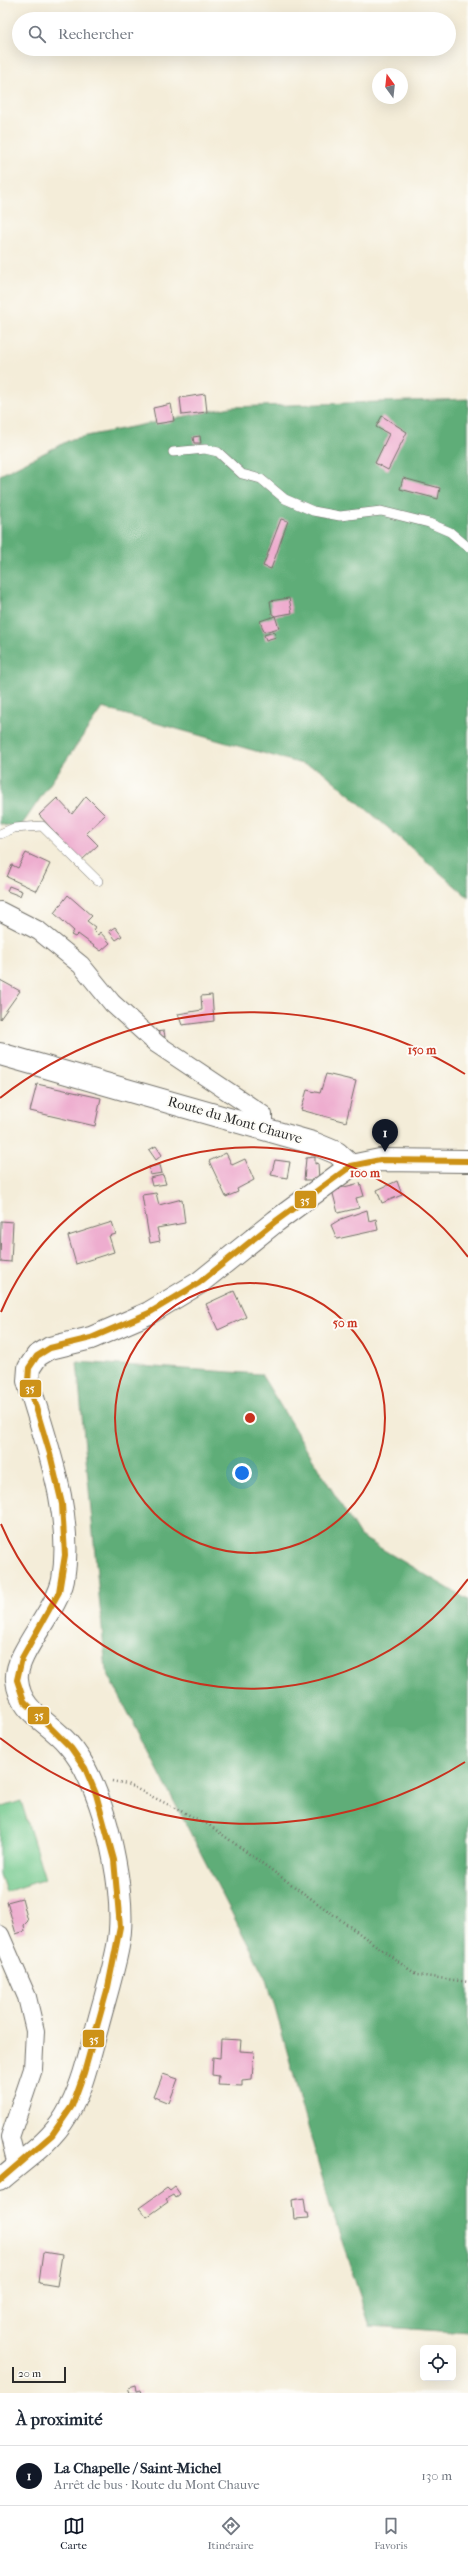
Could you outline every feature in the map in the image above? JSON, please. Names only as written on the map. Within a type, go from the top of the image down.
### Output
[{"type":"street","points":[[0,911],[39,931],[81,965],[112,1003],[157,1044],[263,1115],[263,1127]]},
{"type":"street","name":"Route du Mont Chauve","points":[[0,1054],[263,1127],[331,1150],[350,1166]]},
{"type":"street","points":[[0,2180],[50,2138],[67,2115],[78,2091],[94,2038],[118,1945],[119,1892],[103,1815],[89,1777],[67,1743],[31,1713],[23,1702],[16,1677],[19,1664],[55,1604],[63,1580],[63,1516],[48,1447],[28,1380],[29,1368],[37,1356],[50,1348],[91,1338],[149,1313],[199,1283],[276,1221],[350,1166],[380,1160],[468,1161]]},
{"type":"street","points":[[0,1935],[27,1997],[35,2031],[33,2069],[10,2137],[17,2165]]},
{"type":"lane","points":[[173,452],[205,449],[218,452],[242,474],[261,480],[285,499],[313,511],[340,516],[381,511],[429,523],[450,532],[468,547]]},
{"type":"lane","points":[[0,834],[14,828],[42,826],[98,881]]},
{"type":"path","points":[[89,1777],[127,1784],[209,1824],[417,1975],[468,1982]]},
{"type":"green space","points":[[468,399],[468,897],[320,769],[102,708],[19,829],[0,824],[0,475],[72,439],[231,407]]},
{"type":"green space","points":[[77,1362],[261,1374],[360,1536],[468,1600],[468,2333],[370,2326],[329,2202],[268,1983],[106,1670]]},
{"type":"green space","points":[[21,1801],[45,1879],[6,1892],[0,1874],[0,1808]]},
{"type":"building","points":[[205,394],[207,412],[182,415],[180,398]]},
{"type":"building","points":[[171,404],[174,421],[156,424],[153,408]]},
{"type":"building","points":[[382,416],[407,432],[388,470],[375,463],[389,434],[376,427]]},
{"type":"building","points":[[200,436],[201,443],[194,443],[193,437]]},
{"type":"building","points":[[403,478],[440,488],[438,499],[400,489]]},
{"type":"building","points":[[281,519],[288,521],[271,569],[263,566]]},
{"type":"building","points":[[289,598],[292,613],[275,616],[272,614],[270,601]]},
{"type":"building","points":[[275,616],[279,628],[264,632],[260,621]]},
{"type":"building","points":[[274,632],[276,637],[266,640],[264,635]]},
{"type":"building","points":[[86,796],[105,815],[86,833],[98,845],[81,861],[39,815],[57,798],[72,814]]},
{"type":"building","points":[[26,853],[50,864],[37,891],[7,877],[12,865],[18,868]]},
{"type":"building","points":[[9,886],[22,891],[20,896],[7,891]]},
{"type":"building","points":[[68,895],[92,916],[87,921],[95,927],[93,930],[98,935],[100,932],[110,943],[101,951],[78,934],[75,937],[71,935],[74,931],[54,913]]},
{"type":"building","points":[[115,927],[122,936],[116,940],[109,931]]},
{"type":"building","points":[[0,980],[20,991],[0,1019]]},
{"type":"building","points":[[212,995],[214,1021],[182,1025],[178,1014],[202,1010],[201,996]]},
{"type":"building","points":[[164,1031],[165,1037],[161,1037],[153,1032]]},
{"type":"building","points":[[326,1074],[356,1081],[346,1122],[301,1110],[307,1090],[320,1093]]},
{"type":"building","points":[[37,1084],[101,1098],[95,1126],[30,1111]]},
{"type":"building","points":[[156,1146],[162,1155],[156,1160],[149,1150]]},
{"type":"building","points":[[226,1153],[232,1165],[245,1159],[254,1180],[237,1189],[238,1192],[226,1197],[209,1161]]},
{"type":"building","points":[[315,1157],[315,1164],[318,1163],[319,1180],[304,1180],[306,1158]]},
{"type":"building","points":[[275,1160],[290,1162],[287,1178],[271,1175]]},
{"type":"building","points":[[160,1165],[162,1173],[150,1175],[149,1167]]},
{"type":"building","points":[[163,1175],[166,1184],[152,1186],[150,1178]]},
{"type":"building","points":[[397,1181],[402,1195],[382,1203],[377,1190]]},
{"type":"building","points":[[360,1183],[364,1196],[356,1198],[359,1208],[338,1213],[332,1190]]},
{"type":"building","points":[[156,1193],[159,1205],[182,1199],[185,1223],[157,1228],[160,1241],[150,1243],[142,1195]]},
{"type":"building","points":[[367,1210],[369,1221],[376,1219],[378,1230],[337,1239],[331,1225],[341,1219]]},
{"type":"building","points":[[1,1221],[13,1222],[11,1262],[0,1261]]},
{"type":"building","points":[[112,1222],[116,1234],[109,1236],[114,1252],[76,1264],[68,1236]]},
{"type":"building","points":[[234,1291],[246,1317],[218,1330],[206,1304]]},
{"type":"building","points":[[22,1898],[28,1921],[24,1925],[25,1931],[16,1934],[7,1902]]},
{"type":"building","points":[[221,2039],[241,2040],[240,2051],[254,2052],[252,2079],[242,2080],[242,2086],[218,2085],[219,2076],[212,2075],[213,2057],[220,2058]]},
{"type":"building","points":[[163,2074],[178,2079],[169,2103],[154,2097]]},
{"type":"building","points":[[175,2187],[180,2194],[175,2198],[173,2195],[166,2199],[168,2202],[147,2217],[139,2208],[167,2188],[170,2191]]},
{"type":"building","points":[[304,2198],[306,2213],[308,2213],[309,2218],[294,2219],[292,2200]]},
{"type":"building","points":[[43,2252],[62,2255],[57,2286],[39,2283]]},
{"type":"building","points":[[135,2385],[136,2391],[140,2390],[141,2393],[130,2393],[128,2387]]},
{"type":"transit line","name":"35","points":[[0,2180],[52,2135],[72,2106],[84,2073],[108,1987],[120,1927],[114,1860],[96,1794],[85,1768],[71,1748],[24,1701],[17,1680],[22,1658],[59,1592],[65,1555],[62,1504],[50,1454],[28,1381],[29,1368],[37,1356],[50,1348],[91,1338],[149,1313],[199,1283],[276,1221],[351,1166],[380,1160],[468,1161]]},
{"type":"place","name":"La Chapelle / Saint-Michel","points":[[385,1152]]}]
